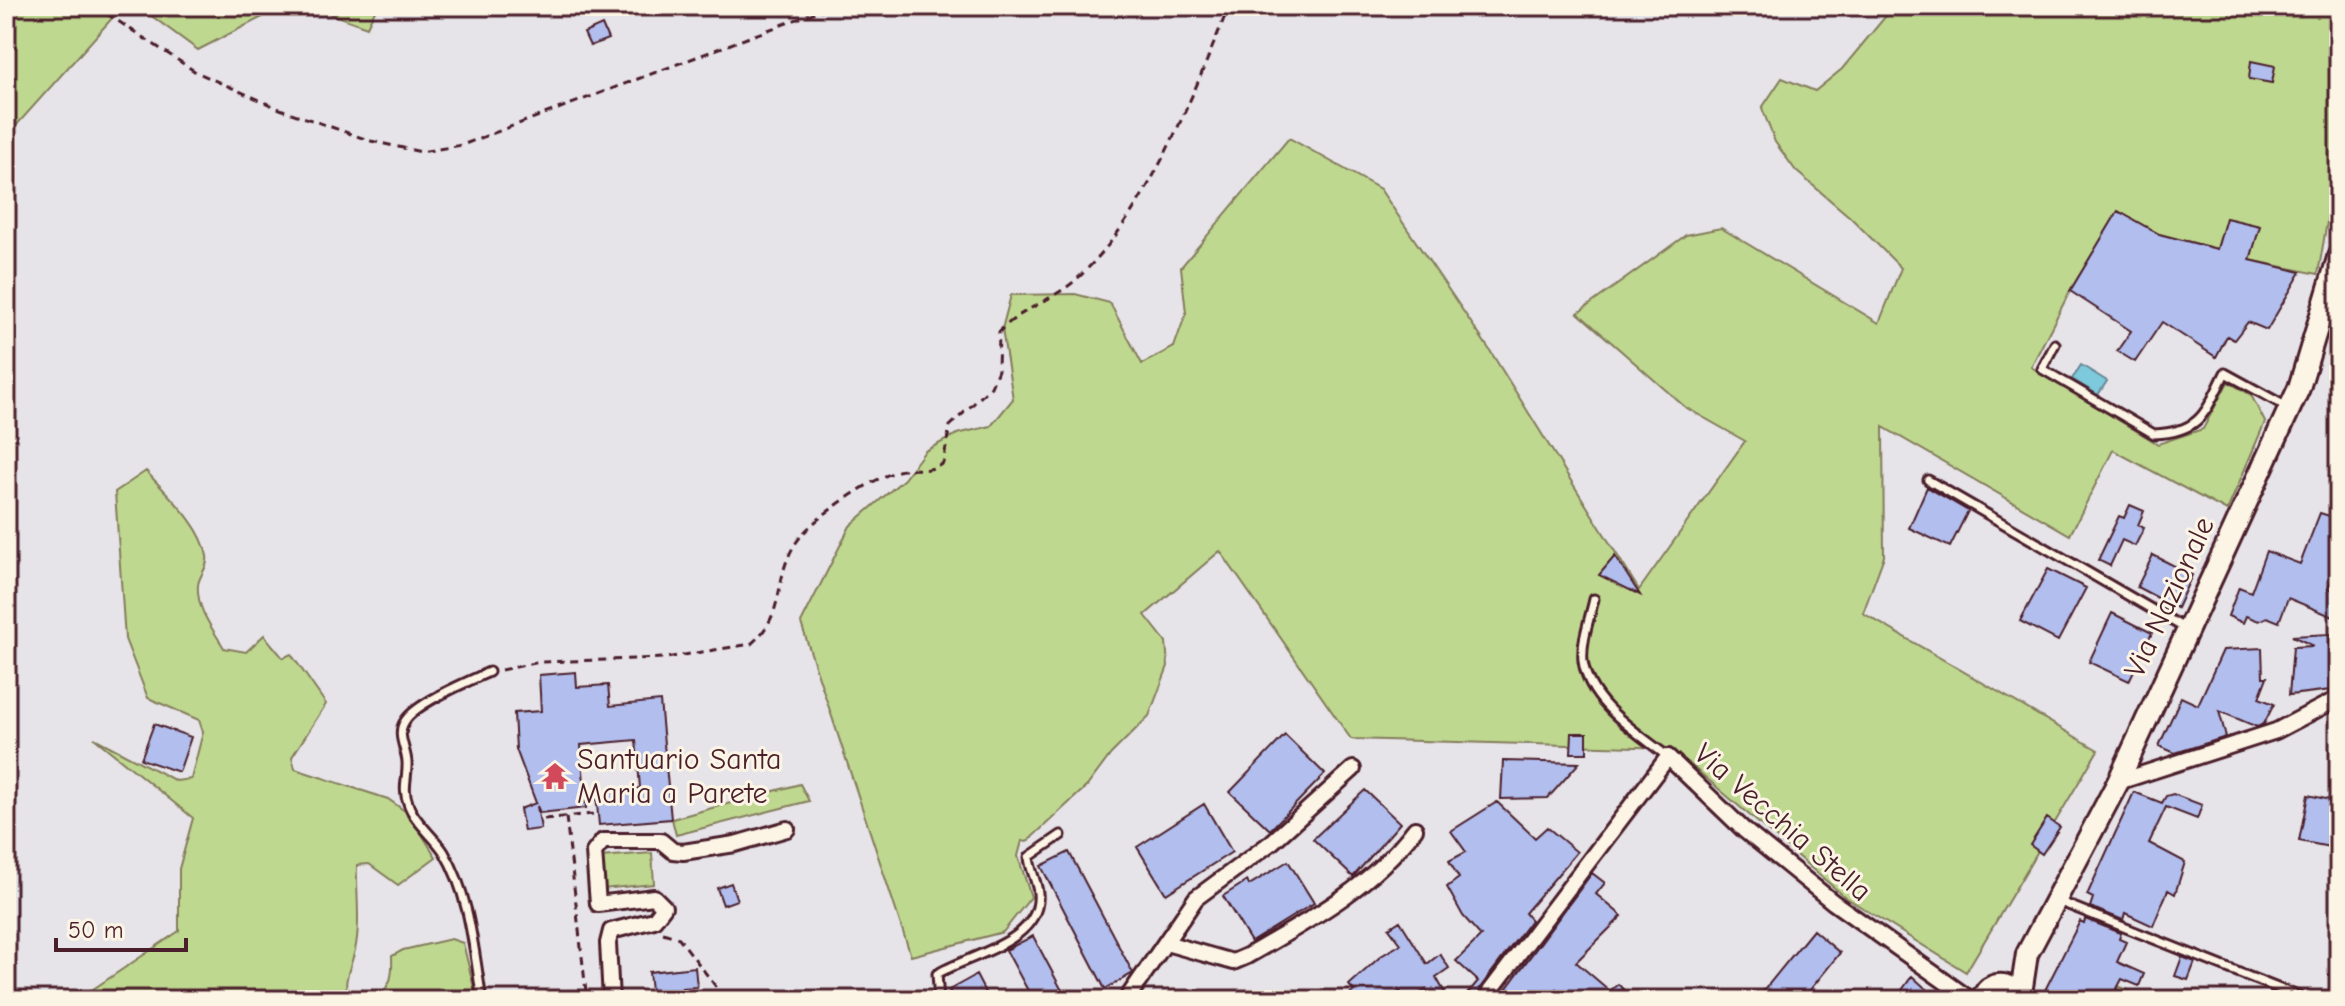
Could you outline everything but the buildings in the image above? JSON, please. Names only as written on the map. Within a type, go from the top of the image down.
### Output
[{"type":"main road","name":"Via Nazionale","points":[[1987,993],[2027,954],[2118,782],[2299,388],[2339,255]]},
{"type":"main road","name":"Via Nazionale","points":[[2019,1000],[2027,954]]},
{"type":"main road","name":"Via Nazionale","points":[[1987,993],[2012,988],[2019,1000]]},
{"type":"street","points":[[2118,782],[2276,731],[2339,698]]},
{"type":"street","name":"Via Vecchia Stella","points":[[1488,1000],[1488,994],[1668,757],[1744,830],[1833,902],[1971,1000]]},
{"type":"street","points":[[1126,1000],[1196,898],[1272,842],[1353,769]]},
{"type":"street","points":[[611,1000],[608,943],[611,931],[654,920],[664,907],[654,897],[598,904],[594,852],[597,845],[603,841],[656,840],[683,852],[735,844],[787,829]]},
{"type":"street","points":[[1166,943],[1233,962],[1247,956],[1343,901],[1398,851],[1415,829]]},
{"type":"street","points":[[1958,988],[1987,993]]},
{"type":"lane","points":[[2055,344],[2042,369],[2154,434],[2170,433],[2202,419],[2225,373],[2290,408]]},
{"type":"lane","points":[[1928,480],[2186,629]]},
{"type":"lane","points":[[1594,599],[1583,661],[1594,687],[1605,705],[1668,757]]},
{"type":"lane","points":[[482,1000],[469,920],[458,886],[444,853],[409,807],[402,785],[408,766],[400,735],[405,720],[451,688],[489,672]]},
{"type":"lane","points":[[939,1000],[937,974],[1011,938],[1029,923],[1038,894],[1029,857],[1061,835]]},
{"type":"lane","points":[[2056,900],[2308,1000]]},
{"type":"path","points":[[95,6],[196,72],[280,109],[371,141],[421,152],[462,145],[832,6]]},
{"type":"path","points":[[489,672],[540,662],[666,658],[751,644],[774,616],[783,562],[800,536],[821,513],[894,474],[902,470],[928,472],[943,463],[950,426],[991,387],[998,370],[999,332],[1014,316],[1077,279],[1116,236],[1160,160],[1229,6]]},
{"type":"path","points":[[544,819],[593,814]]},
{"type":"path","points":[[566,817],[587,1000]]},
{"type":"path","points":[[658,933],[679,938],[726,1000]]},
{"type":"green space","points":[[6,6],[123,6],[6,137]]},
{"type":"green space","points":[[138,6],[284,6],[198,50]]},
{"type":"green space","points":[[309,6],[377,6],[367,27]]},
{"type":"green space","points":[[1894,6],[2339,6],[2339,152],[2318,274],[2250,260],[2259,226],[2226,219],[2217,249],[2159,234],[2118,211],[2070,291],[2031,367],[2158,444],[2203,429],[2228,382],[2251,395],[2265,422],[2227,511],[2113,450],[2070,535],[1883,427],[1884,556],[1863,613],[2098,750],[1966,972],[1845,897],[1671,748],[1351,739],[1220,551],[1145,615],[1166,642],[1168,666],[1149,716],[1111,754],[1087,786],[1027,842],[1022,841],[1018,856],[1031,897],[1003,932],[911,956],[801,623],[850,526],[904,479],[925,451],[957,434],[991,426],[1013,399],[1002,329],[1011,295],[1075,294],[1110,303],[1142,364],[1174,347],[1186,313],[1181,267],[1289,138],[1380,189],[1489,349],[1639,590],[1745,441],[1685,407],[1578,313],[1686,235],[1721,228],[1879,323],[1901,268],[1850,217],[1796,171],[1775,142],[1762,108],[1782,78],[1815,91],[1842,69]]},
{"type":"green space","points":[[146,471],[191,521],[204,544],[207,560],[198,594],[206,618],[224,648],[246,652],[264,635],[283,658],[291,654],[326,704],[292,757],[295,769],[388,799],[409,814],[436,857],[398,885],[369,864],[357,865],[357,940],[346,982],[351,1000],[77,1000],[179,931],[179,869],[193,818],[94,738],[176,781],[191,779],[203,732],[199,720],[148,698],[125,639],[115,492]]},
{"type":"green space","points":[[800,784],[809,801],[676,835],[672,819]]},
{"type":"green space","points":[[652,853],[654,884],[602,889],[600,857]]},
{"type":"green space","points":[[451,939],[463,943],[477,1000],[370,1000],[382,992],[389,982],[392,956],[403,950]]},
{"type":"green space","points":[[2118,986],[2153,1000],[2111,1000]]},
{"type":"water","points":[[2081,365],[2107,381],[2098,395],[2072,379]]},
{"type":"place","name":"Santuario Santa Maria a Parete","points":[[555,776]]}]
